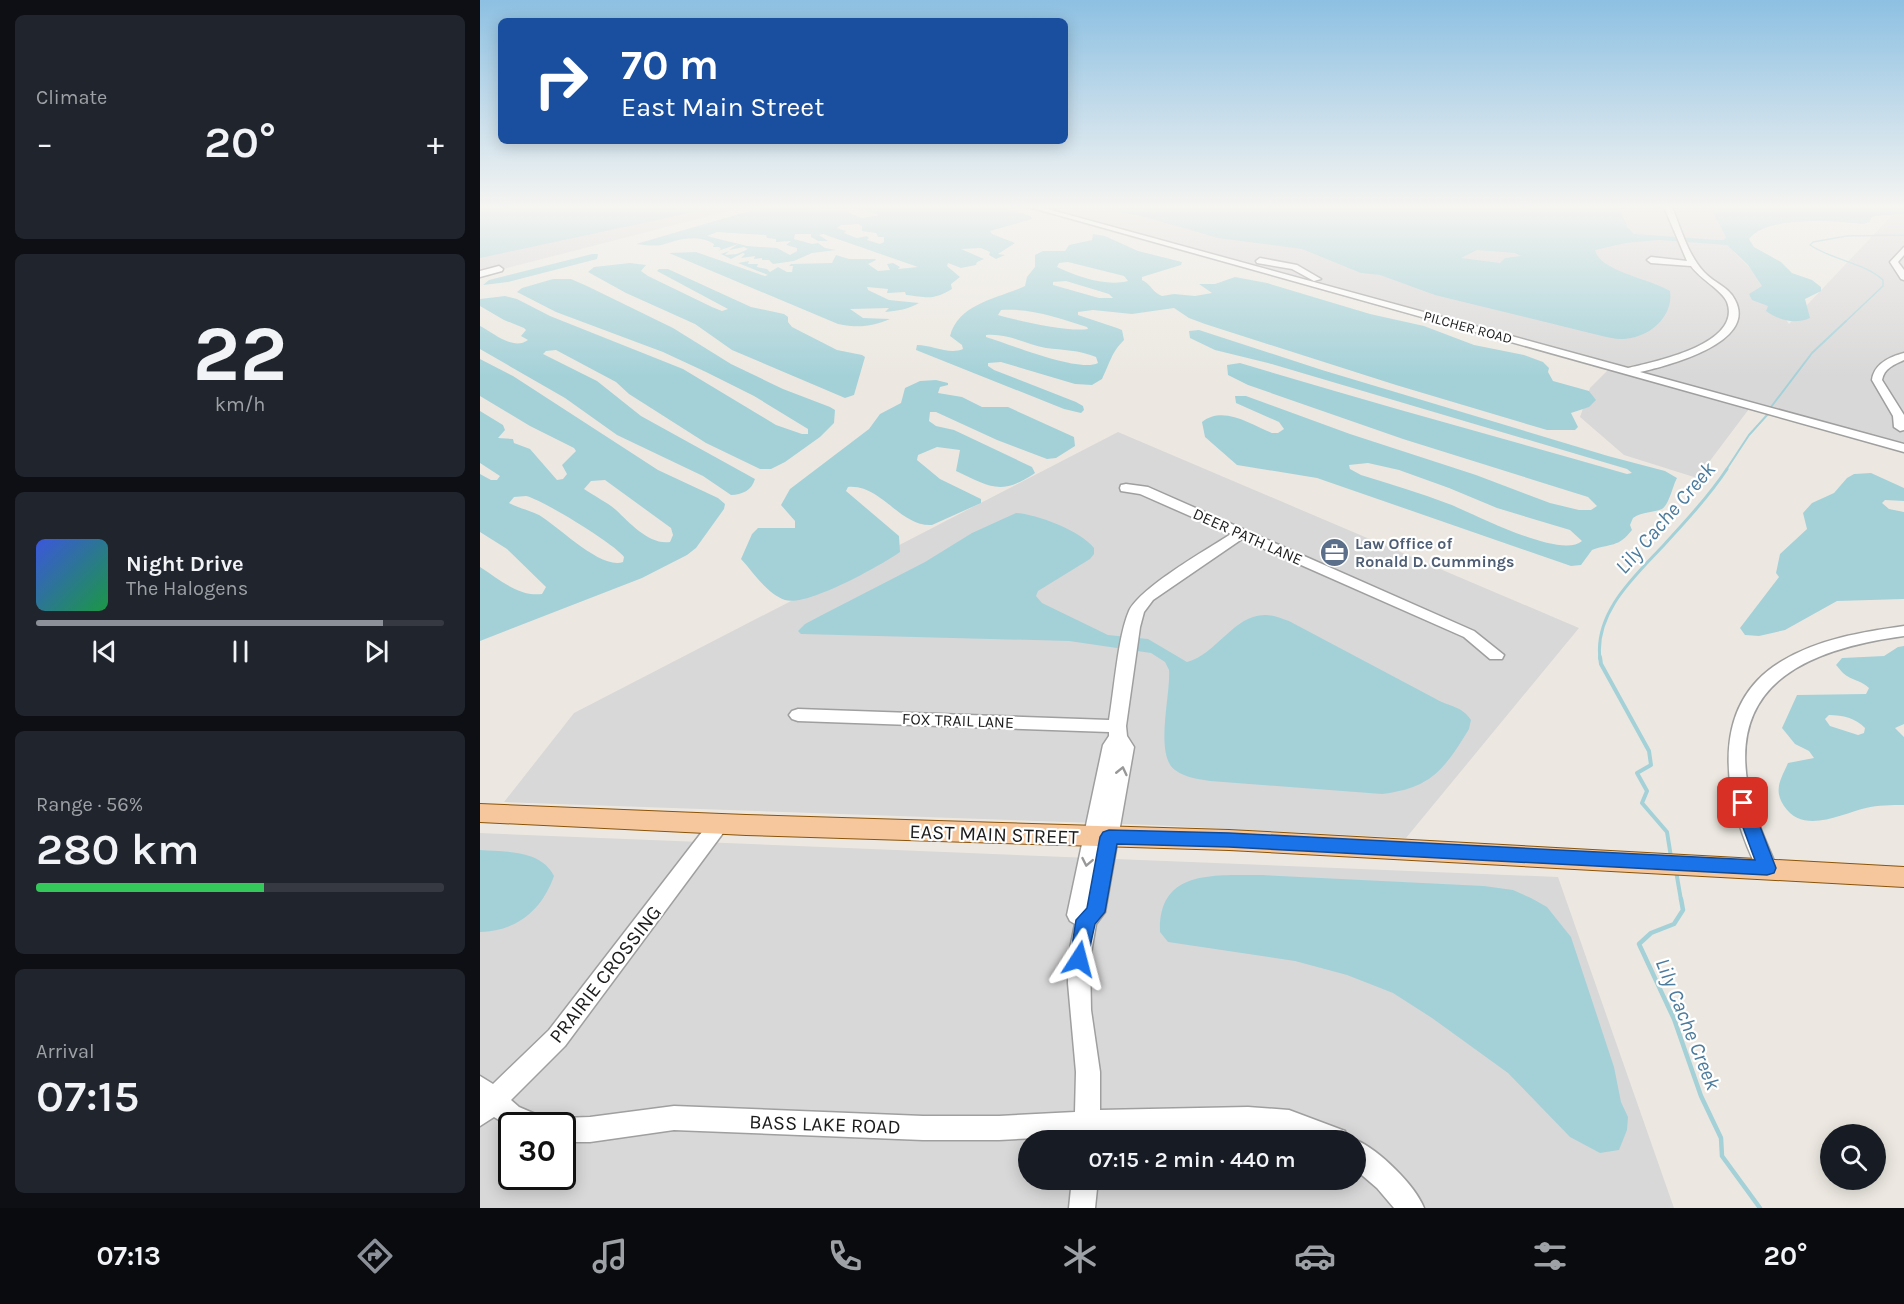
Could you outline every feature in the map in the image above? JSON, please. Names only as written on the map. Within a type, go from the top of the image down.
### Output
[{"type":"main road","name":"EAST MAIN STREET","points":[[480,813],[843,829],[1263,842],[1904,877]]},
{"type":"street","name":"PILCHER ROAD","points":[[1271,263],[1294,267],[1335,286],[1334,290],[1628,372],[1899,435]]},
{"type":"street","points":[[1628,372],[1689,356],[1707,348],[1731,324],[1734,311],[1730,299],[1702,275],[1693,264],[1684,263]]},
{"type":"street","points":[[1895,263],[1904,277]]},
{"type":"street","points":[[480,274],[499,269]]},
{"type":"street","points":[[1899,435],[1903,412],[1883,387],[1879,378],[1885,364],[1904,356]]},
{"type":"street","points":[[1650,378],[1658,365]]},
{"type":"street","name":"DEER PATH LANE","points":[[1126,488],[1143,490],[1469,633],[1496,655]]},
{"type":"street","points":[[1088,1130],[1088,1071],[1079,983],[1079,959],[1086,920],[1077,915],[1100,837],[1112,745],[1117,731],[1132,630],[1137,611],[1148,597],[1241,533]]},
{"type":"street","points":[[1767,868],[1746,817],[1737,773],[1739,735],[1748,709],[1772,677],[1803,656],[1841,640],[1904,631]]},
{"type":"street","name":"FOX TRAIL LANE","points":[[798,715],[1117,731]]},
{"type":"street","name":"PRAIRIE CROSSING","points":[[485,1101],[557,1038],[719,824]]},
{"type":"street","points":[[485,1101],[505,1112]]},
{"type":"street","name":"BASS LAKE ROAD","points":[[576,1130],[674,1118],[923,1128],[1044,1130]]},
{"type":"street","name":"BASS LAKE ROAD","points":[[1099,1130],[1157,1119],[1271,1120],[1313,1130]]},
{"type":"street","points":[[1366,1162],[1386,1179],[1411,1208]]},
{"type":"street","points":[[1082,1208],[1084,1190]]},
{"type":"shaded area","points":[[480,263],[525,263],[480,275]]},
{"type":"shaded area","points":[[1224,263],[1745,263],[1789,324],[1847,263],[1904,263],[1904,443],[1724,394],[1718,400],[1749,409],[1697,478],[1624,455],[1580,417],[1590,388],[1608,370]]},
{"type":"shaded area","points":[[1118,432],[1579,628],[1406,838],[1151,825],[504,802],[574,713]]},
{"type":"shaded area","points":[[480,833],[1558,877],[1674,1208],[480,1208]]},
{"type":"water","points":[[555,263],[580,263],[508,282],[483,285],[489,280]]},
{"type":"water","points":[[627,263],[646,265],[641,271],[648,276],[712,307],[722,311],[728,309],[657,271],[668,269],[751,307],[784,314],[788,317],[788,322],[792,327],[837,350],[865,357],[854,395],[845,398],[732,350],[695,324],[626,293],[588,272],[594,267]]},
{"type":"water","points":[[694,263],[729,263],[765,276],[768,275],[739,263],[758,264],[757,267],[770,272],[778,267],[792,272],[793,266],[789,266],[791,264],[869,263],[878,271],[890,270],[887,264],[891,263],[900,267],[898,269],[918,267],[908,263],[948,263],[947,266],[960,277],[951,284],[952,289],[934,297],[906,295],[905,292],[887,293],[888,289],[867,287],[868,290],[889,300],[919,303],[911,307],[885,312],[889,308],[850,309],[863,318],[890,319],[877,324],[852,326],[838,324]]},
{"type":"water","points":[[949,263],[977,263],[976,265],[961,268]]},
{"type":"water","points":[[1035,263],[1059,263],[1057,267],[1073,274],[1110,283],[1128,281],[1124,276],[1073,263],[1182,263],[1142,277],[1142,280],[1162,296],[1174,294],[1195,296],[1212,293],[1199,284],[1215,284],[1235,277],[1267,283],[1370,314],[1424,326],[1474,345],[1524,355],[1543,362],[1549,368],[1548,372],[1553,381],[1589,391],[1596,400],[1589,407],[1571,413],[1578,427],[1575,430],[1547,430],[1205,324],[1189,318],[1174,308],[1132,314],[1093,310],[1078,312],[1078,315],[1122,330],[1124,340],[1113,354],[1102,379],[1092,385],[1075,384],[1001,362],[988,363],[988,366],[994,370],[1076,402],[1083,406],[1084,410],[1081,413],[1064,409],[916,350],[917,345],[952,351],[963,349],[962,345],[950,336],[962,316],[981,304],[1025,286],[1027,277],[1035,267]],"holes":[[[1066,281],[1109,294],[1113,298],[1099,298],[1053,285],[1053,282]],[[1001,310],[1045,314],[1088,329],[1079,330],[1030,323],[998,315]],[[986,335],[1009,337],[1046,348],[1083,353],[1096,357],[1098,363],[1089,365],[1060,361],[986,337]]]},
{"type":"water","points":[[1337,263],[1605,263],[1670,291],[1670,301],[1663,318],[1650,331],[1622,339],[1435,295],[1380,275],[1361,273]]},
{"type":"water","points":[[1746,263],[1782,263],[1792,273],[1812,280],[1821,287],[1821,291],[1805,299],[1810,318],[1798,321],[1776,317],[1766,311],[1768,306],[1752,300],[1749,294],[1762,286]]},
{"type":"water","points":[[553,279],[571,279],[587,286],[673,328],[731,364],[783,389],[830,407],[835,410],[834,423],[820,437],[785,462],[771,469],[760,469],[706,443],[629,394],[616,382],[556,350],[546,351],[543,354],[597,381],[641,416],[755,479],[746,491],[731,495],[703,476],[617,435],[565,398],[480,349],[480,326],[510,342],[522,343],[528,340],[521,336],[526,330],[524,328],[480,306],[480,299],[505,296],[517,299],[550,316],[683,369],[776,425],[802,434],[808,434],[808,429],[754,396],[706,372],[663,352],[556,312],[517,292],[522,288]]},
{"type":"water","points":[[1199,330],[1322,370],[1665,471],[1677,478],[1669,499],[1662,509],[1633,518],[1630,525],[1632,530],[1623,540],[1592,550],[1581,565],[1571,566],[1317,478],[1237,465],[1205,437],[1202,422],[1219,415],[1237,418],[1272,433],[1278,433],[1284,429],[1279,422],[1236,403],[1235,396],[1246,396],[1350,434],[1476,475],[1550,503],[1579,510],[1591,510],[1597,506],[1588,497],[1403,439],[1248,385],[1228,375],[1227,365],[1240,363],[1627,474],[1632,473],[1627,469],[1268,363],[1215,350],[1190,338],[1189,331]],"holes":[[[1368,463],[1399,470],[1497,508],[1570,530],[1582,541],[1571,545],[1537,540],[1449,504],[1361,475],[1350,469],[1349,465]]]},
{"type":"water","points":[[480,359],[513,376],[658,470],[718,498],[725,504],[724,509],[696,548],[687,555],[642,578],[480,641],[480,567],[509,586],[525,593],[542,594],[546,587],[507,549],[480,532],[480,474],[491,480],[497,480],[500,476],[480,463],[480,411],[503,425],[505,430],[498,438],[513,439],[514,443],[530,449],[557,480],[563,479],[567,474],[562,465],[576,451],[480,396]],"holes":[[[605,480],[671,528],[673,535],[670,542],[647,537],[612,507],[584,489],[591,481]],[[526,496],[561,513],[593,533],[618,551],[624,557],[623,562],[614,563],[603,560],[539,515],[509,503],[514,497]]]},
{"type":"water","points":[[936,380],[948,383],[940,387],[938,393],[962,397],[982,407],[1008,407],[1074,437],[1075,446],[1056,458],[1047,459],[997,440],[936,412],[930,412],[929,421],[936,426],[954,430],[1032,467],[1035,473],[1013,485],[996,487],[956,471],[960,450],[937,447],[918,455],[917,460],[940,479],[981,499],[981,503],[932,525],[921,524],[900,513],[871,492],[848,487],[846,491],[899,536],[900,552],[826,592],[795,601],[785,600],[772,593],[741,559],[752,534],[758,528],[795,528],[795,521],[781,505],[790,489],[869,429],[880,414],[901,403],[905,388],[920,381]]},
{"type":"water","points":[[1871,473],[1904,488],[1904,501],[1885,500],[1882,503],[1889,509],[1904,512],[1904,599],[1837,601],[1785,630],[1759,636],[1745,635],[1740,628],[1779,577],[1776,573],[1780,554],[1807,529],[1803,513],[1812,503],[1834,493],[1847,478],[1854,474]]},
{"type":"water","points":[[1016,513],[1035,516],[1058,524],[1094,548],[1094,554],[1090,559],[1038,591],[1036,596],[1042,603],[1108,635],[1148,639],[1187,662],[1207,652],[1244,621],[1255,616],[1275,616],[1289,621],[1436,699],[1460,709],[1471,720],[1469,729],[1452,756],[1434,775],[1424,782],[1399,791],[1382,794],[1210,781],[1183,775],[1169,762],[1164,738],[1169,670],[1165,662],[1151,653],[1069,641],[801,634],[798,631],[805,624],[925,562],[972,533]]},
{"type":"water","points":[[1904,646],[1904,724],[1895,728],[1904,737],[1904,805],[1871,807],[1834,818],[1812,821],[1792,815],[1784,806],[1779,795],[1781,779],[1788,763],[1814,758],[1809,751],[1795,744],[1782,728],[1797,695],[1866,694],[1869,688],[1846,675],[1836,665],[1842,658],[1884,656]],"holes":[[[1829,715],[1857,722],[1865,728],[1864,733],[1858,735],[1830,726],[1825,719]]]},
{"type":"water","points":[[480,850],[511,852],[532,857],[541,861],[554,876],[543,899],[535,908],[517,923],[493,931],[480,932]]},
{"type":"water","points":[[1262,875],[1484,886],[1513,890],[1547,907],[1571,937],[1614,1067],[1621,1102],[1628,1117],[1627,1130],[1619,1150],[1600,1153],[1570,1137],[1508,1073],[1393,993],[1347,975],[1295,961],[1168,942],[1160,932],[1162,911],[1169,896],[1179,886],[1209,877]]},
{"type":"waterway","name":"Lily Cache Creek","points":[[1844,323],[1883,286],[1883,280],[1876,274],[1852,263]]},
{"type":"waterway","name":"Lily Cache Creek","points":[[1771,407],[1812,353],[1846,321]]},
{"type":"waterway","name":"Lily Cache Creek","points":[[1726,470],[1749,435],[1768,414]]},
{"type":"waterway","name":"Lily Cache Creek","points":[[1600,657],[1603,626],[1618,597],[1628,583],[1696,509],[1727,469]]},
{"type":"waterway","name":"Lily Cache Creek","points":[[1600,657],[1601,664],[1649,751],[1651,765],[1637,773],[1647,791],[1642,803],[1667,832],[1671,857]]},
{"type":"waterway","name":"Lily Cache Creek","points":[[1676,871],[1681,900]]},
{"type":"waterway","name":"Lily Cache Creek","points":[[1681,899],[1683,910],[1674,924],[1651,933],[1639,944],[1674,1019],[1701,1096],[1721,1138],[1722,1156],[1760,1208]]},
{"type":"place","name":"Law Office of Ronald D. Cummings","points":[[1334,552]]},
{"type":"route","points":[[1079,959],[1086,920],[1095,912],[1109,837],[1229,840],[1767,868],[1746,817],[1743,803]]}]
